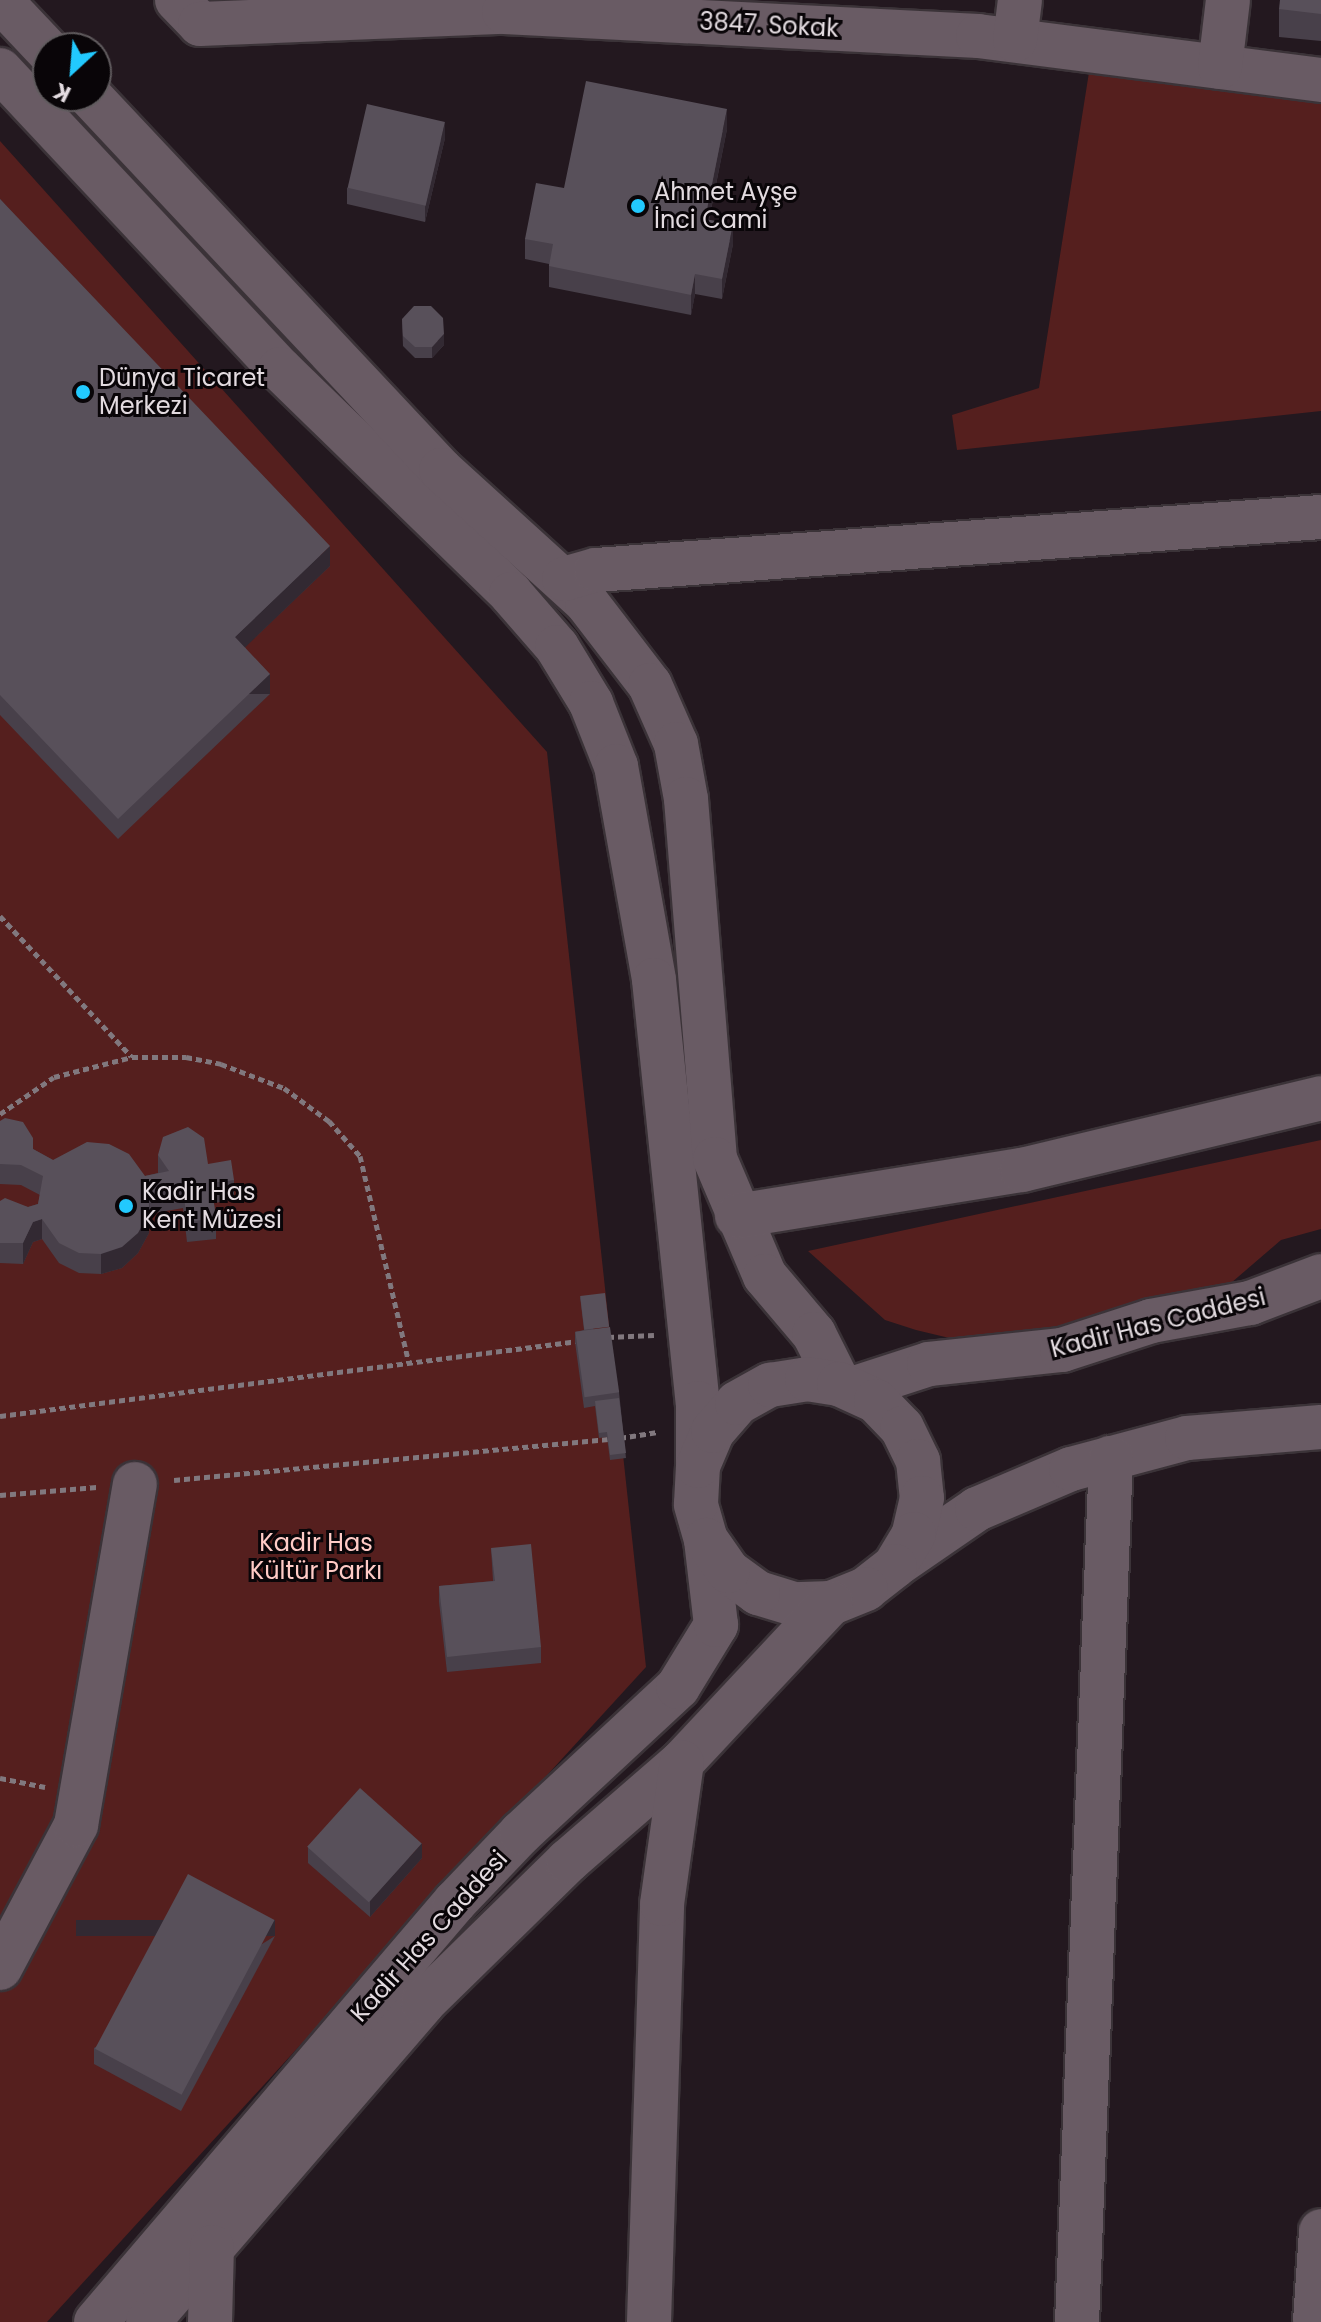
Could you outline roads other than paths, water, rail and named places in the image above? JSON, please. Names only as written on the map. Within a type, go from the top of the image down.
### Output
[{"type":"street","points":[[0,0],[32,34]]},
{"type":"street","name":"3847. Sokak","points":[[177,0],[200,24],[504,12],[656,10],[1017,20],[1220,67],[1321,80]]},
{"type":"street","points":[[1220,67],[1228,0]]},
{"type":"street","points":[[0,70],[280,369],[511,594],[557,647],[591,703],[616,766],[654,980],[698,1403],[696,1504],[706,1540],[728,1571],[758,1593],[794,1604],[831,1603],[866,1589],[988,1503],[1111,1458],[1187,1438],[1321,1427]]},
{"type":"street","points":[[105,112],[441,470],[564,579],[650,685],[676,744],[686,799],[715,1159],[765,1276],[814,1334],[846,1386]]},
{"type":"street","points":[[564,579],[596,570],[1321,517]]},
{"type":"street","points":[[737,1216],[1022,1170],[1321,1098]]},
{"type":"street","name":"Kadir Has Caddesi","points":[[846,1386],[929,1364],[1062,1350],[1151,1321],[1250,1303],[1321,1276]]},
{"type":"street","points":[[698,1466],[713,1431],[737,1403],[770,1385],[807,1379],[846,1386],[876,1401],[902,1428],[918,1461],[922,1498],[914,1534],[895,1566]]},
{"type":"street","points":[[1077,2322],[1111,1458]]},
{"type":"street","points":[[0,1968],[76,1825],[135,1484]]},
{"type":"street","name":"Kadir Has Caddesi","points":[[96,2322],[455,1902],[532,1822],[678,1687],[716,1625],[706,1540]]},
{"type":"street","name":"Kadir Has Caddesi","points":[[148,2322],[423,2003],[568,1861],[682,1762],[831,1603]]},
{"type":"street","points":[[649,2322],[662,1904],[682,1762]]},
{"type":"street","points":[[1315,2322],[1321,2231]]},
{"type":"street","points":[[210,2322],[212,2247]]},
{"type":"place","name":"Ahmet Ayşe İnci Cami","points":[[638,206]]},
{"type":"place","name":"Dünya Ticaret Merkezi","points":[[83,392]]},
{"type":"place","name":"Kadir Has Kent Müzesi","points":[[126,1206]]},
{"type":"park label","name":"Kadir Has Kültür Parkı","points":[[316,1557]]}]
